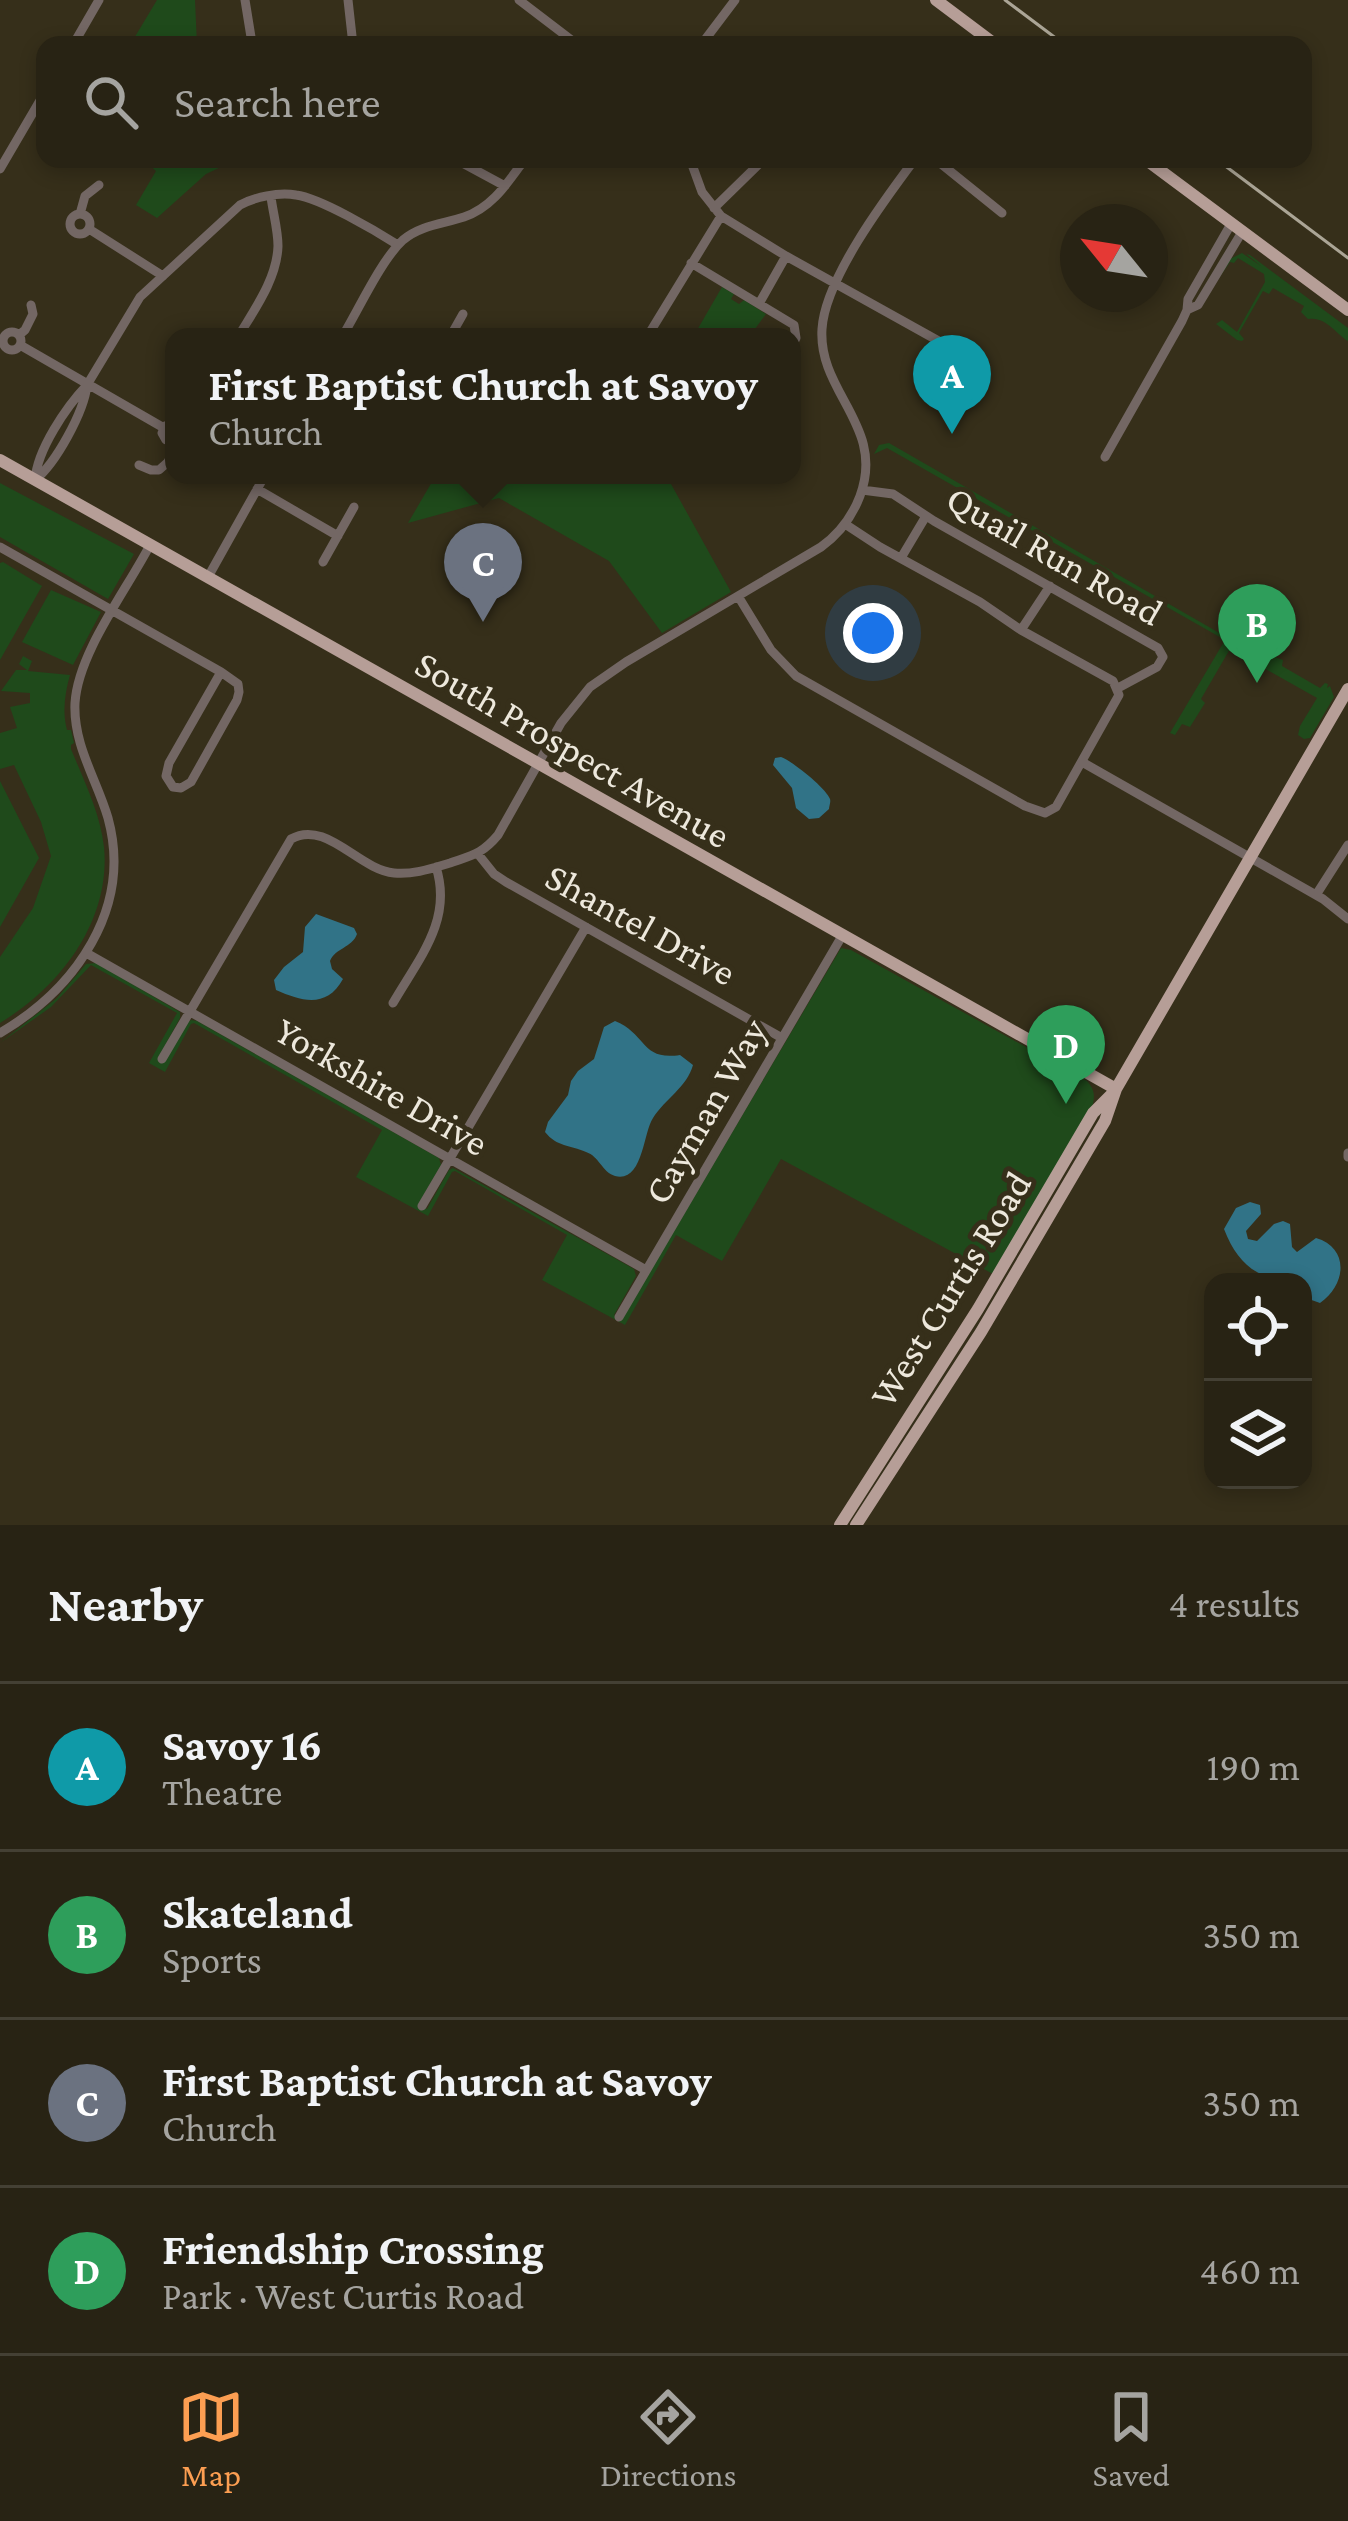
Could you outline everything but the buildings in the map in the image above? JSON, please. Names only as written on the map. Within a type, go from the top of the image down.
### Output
[{"type":"main road","points":[[936,0],[984,36]]},
{"type":"main road","points":[[1157,168],[1348,310]]},
{"type":"main road","name":"South Prospect Avenue","points":[[0,460],[1116,1089]]},
{"type":"main road","name":"West Curtis Road","points":[[856,1525],[981,1332],[1348,689]]},
{"type":"main road","name":"West Curtis Road","points":[[840,1525],[978,1309],[1093,1113],[1116,1089]]},
{"type":"street","points":[[78,36],[99,0]]},
{"type":"street","points":[[245,0],[250,36]]},
{"type":"street","points":[[348,0],[352,36]]},
{"type":"street","points":[[519,0],[566,36]]},
{"type":"street","points":[[708,36],[735,0]]},
{"type":"street","points":[[0,169],[36,107]]},
{"type":"street","points":[[472,168],[505,186]]},
{"type":"street","points":[[347,328],[398,245],[428,226],[477,211],[494,199],[518,168]]},
{"type":"street","points":[[693,168],[717,212],[944,344]]},
{"type":"street","points":[[652,328],[717,212],[756,168]]},
{"type":"street","points":[[162,1059],[296,836],[314,834],[393,873],[436,867],[486,850],[567,713],[590,687],[821,547],[845,524],[862,490],[866,467],[856,419],[823,351],[823,316],[880,207],[909,168]]},
{"type":"street","points":[[946,168],[1002,213]]},
{"type":"street","points":[[89,229],[78,234],[71,228],[72,219],[99,185]]},
{"type":"street","points":[[243,328],[276,262],[271,196]]},
{"type":"street","points":[[35,480],[36,466],[55,430],[140,297],[227,214],[248,200],[303,196],[398,245]]},
{"type":"street","points":[[80,214],[88,219],[89,229]]},
{"type":"street","points":[[1105,457],[1187,310],[1198,305],[1236,228]]},
{"type":"street","points":[[89,229],[164,276]]},
{"type":"street","points":[[760,302],[786,256]]},
{"type":"street","points":[[691,263],[760,302],[794,328]]},
{"type":"street","points":[[20,340],[33,314],[31,304]]},
{"type":"street","points":[[455,328],[463,314]]},
{"type":"street","points":[[2,347],[3,338],[13,332],[87,386],[165,424]]},
{"type":"street","points":[[35,480],[46,471],[84,406],[87,386]]},
{"type":"street","points":[[55,430],[67,435]]},
{"type":"street","points":[[139,465],[159,470],[165,465]]},
{"type":"street","points":[[208,577],[260,484]]},
{"type":"street","points":[[257,489],[338,536]]},
{"type":"street","name":"Quail Run Road","points":[[862,490],[893,494],[1161,651],[1157,667],[1118,688]]},
{"type":"street","points":[[323,562],[354,507]]},
{"type":"street","points":[[901,558],[926,516]]},
{"type":"street","points":[[738,596],[771,650],[796,676],[1025,806],[1045,813],[1056,807],[1119,695],[1113,681],[845,524]]},
{"type":"street","points":[[0,1034],[50,998],[88,954],[106,910],[113,848],[108,819],[79,742],[75,706],[83,665],[150,545]]},
{"type":"street","points":[[0,548],[221,672],[238,683],[237,700],[191,782],[173,787],[166,770],[221,672]]},
{"type":"street","points":[[1021,630],[1050,586]]},
{"type":"street","points":[[1082,762],[1316,895],[1348,920]]},
{"type":"street","points":[[1316,895],[1346,849]]},
{"type":"street","name":"Shantel Drive","points":[[478,854],[494,874],[782,1038]]},
{"type":"street","points":[[393,1003],[437,925],[443,898],[436,867]]},
{"type":"street","points":[[422,1206],[586,927]]},
{"type":"street","name":"Cayman Way","points":[[619,1317],[842,936]]},
{"type":"street","name":"Yorkshire Drive","points":[[88,954],[646,1270]]},
{"type":"green space","points":[[157,0],[195,0],[197,36],[135,36]]},
{"type":"green space","points":[[153,168],[219,168],[157,218],[136,205],[156,171]]},
{"type":"green space","points":[[1242,253],[1348,328],[1348,341],[1325,323],[1308,319],[1301,312],[1304,306],[1273,288],[1269,294],[1263,291],[1239,333],[1242,341],[1216,324],[1222,320],[1237,332],[1265,282],[1264,274],[1238,258],[1217,281],[1230,259]]},
{"type":"green space","points":[[722,287],[739,304],[744,300],[766,314],[756,328],[698,328]]},
{"type":"green space","points":[[889,443],[1235,642],[1283,660],[1282,666],[1320,688],[1328,684],[1334,697],[1310,738],[1298,735],[1317,698],[1230,649],[1190,727],[1182,724],[1175,735],[1170,733],[1225,640],[887,448],[874,454],[879,445]]},
{"type":"green space","points":[[0,483],[134,554],[108,599],[0,537]]},
{"type":"green space","points":[[431,484],[671,484],[731,592],[662,633],[609,561],[499,498],[408,523]]},
{"type":"green space","points":[[0,563],[42,586],[0,660]]},
{"type":"green space","points":[[51,590],[101,612],[73,665],[22,642]]},
{"type":"green space","points":[[23,656],[32,661],[28,671],[70,675],[65,723],[99,821],[104,874],[90,926],[77,949],[43,991],[0,1023],[0,957],[33,908],[51,856],[14,765],[0,769],[0,733],[17,728],[10,707],[30,703],[30,693],[1,691],[16,670],[27,670],[19,664]]},
{"type":"green space","points":[[0,781],[39,858],[0,927]]},
{"type":"green space","points":[[841,948],[1087,1081],[1093,1089],[1093,1104],[993,1274],[781,1159],[722,1261],[676,1235],[625,1325],[542,1280],[567,1235],[455,1171],[428,1216],[356,1177],[382,1130],[194,1023],[165,1072],[149,1063],[177,1013],[91,965],[51,1007],[0,1043],[57,998],[86,964],[96,963],[180,1012],[158,1058],[165,1061],[187,1023],[197,1021],[439,1158],[441,1165],[418,1205],[427,1209],[453,1168],[634,1269],[636,1276],[614,1315],[622,1319]]},
{"type":"water","points":[[781,757],[827,794],[829,809],[819,818],[809,819],[796,808],[792,788],[773,765]]},
{"type":"water","points":[[316,914],[354,928],[357,934],[330,961],[343,979],[330,995],[314,1000],[276,990],[274,980],[303,952],[305,927]]},
{"type":"water","points":[[615,1021],[658,1054],[680,1055],[693,1065],[653,1118],[637,1165],[624,1176],[611,1174],[590,1154],[559,1143],[545,1132],[568,1095],[571,1081],[594,1059],[604,1027]]},
{"type":"water","points":[[1250,1202],[1260,1205],[1261,1214],[1246,1231],[1248,1239],[1257,1241],[1283,1221],[1290,1224],[1292,1247],[1297,1252],[1316,1238],[1334,1249],[1339,1276],[1329,1295],[1320,1303],[1312,1300],[1312,1273],[1259,1273],[1245,1263],[1224,1229],[1236,1208]]},
{"type":"railway","points":[[1005,0],[1053,36]]},
{"type":"railway","points":[[1228,168],[1348,258]]},
{"type":"place","name":"Savoy 16","points":[[952,434]]},
{"type":"place","name":"First Baptist Church at Savoy","points":[[483,622]]},
{"type":"place","name":"Skateland","points":[[1257,683]]},
{"type":"place","name":"Friendship Crossing","points":[[1066,1104]]}]
